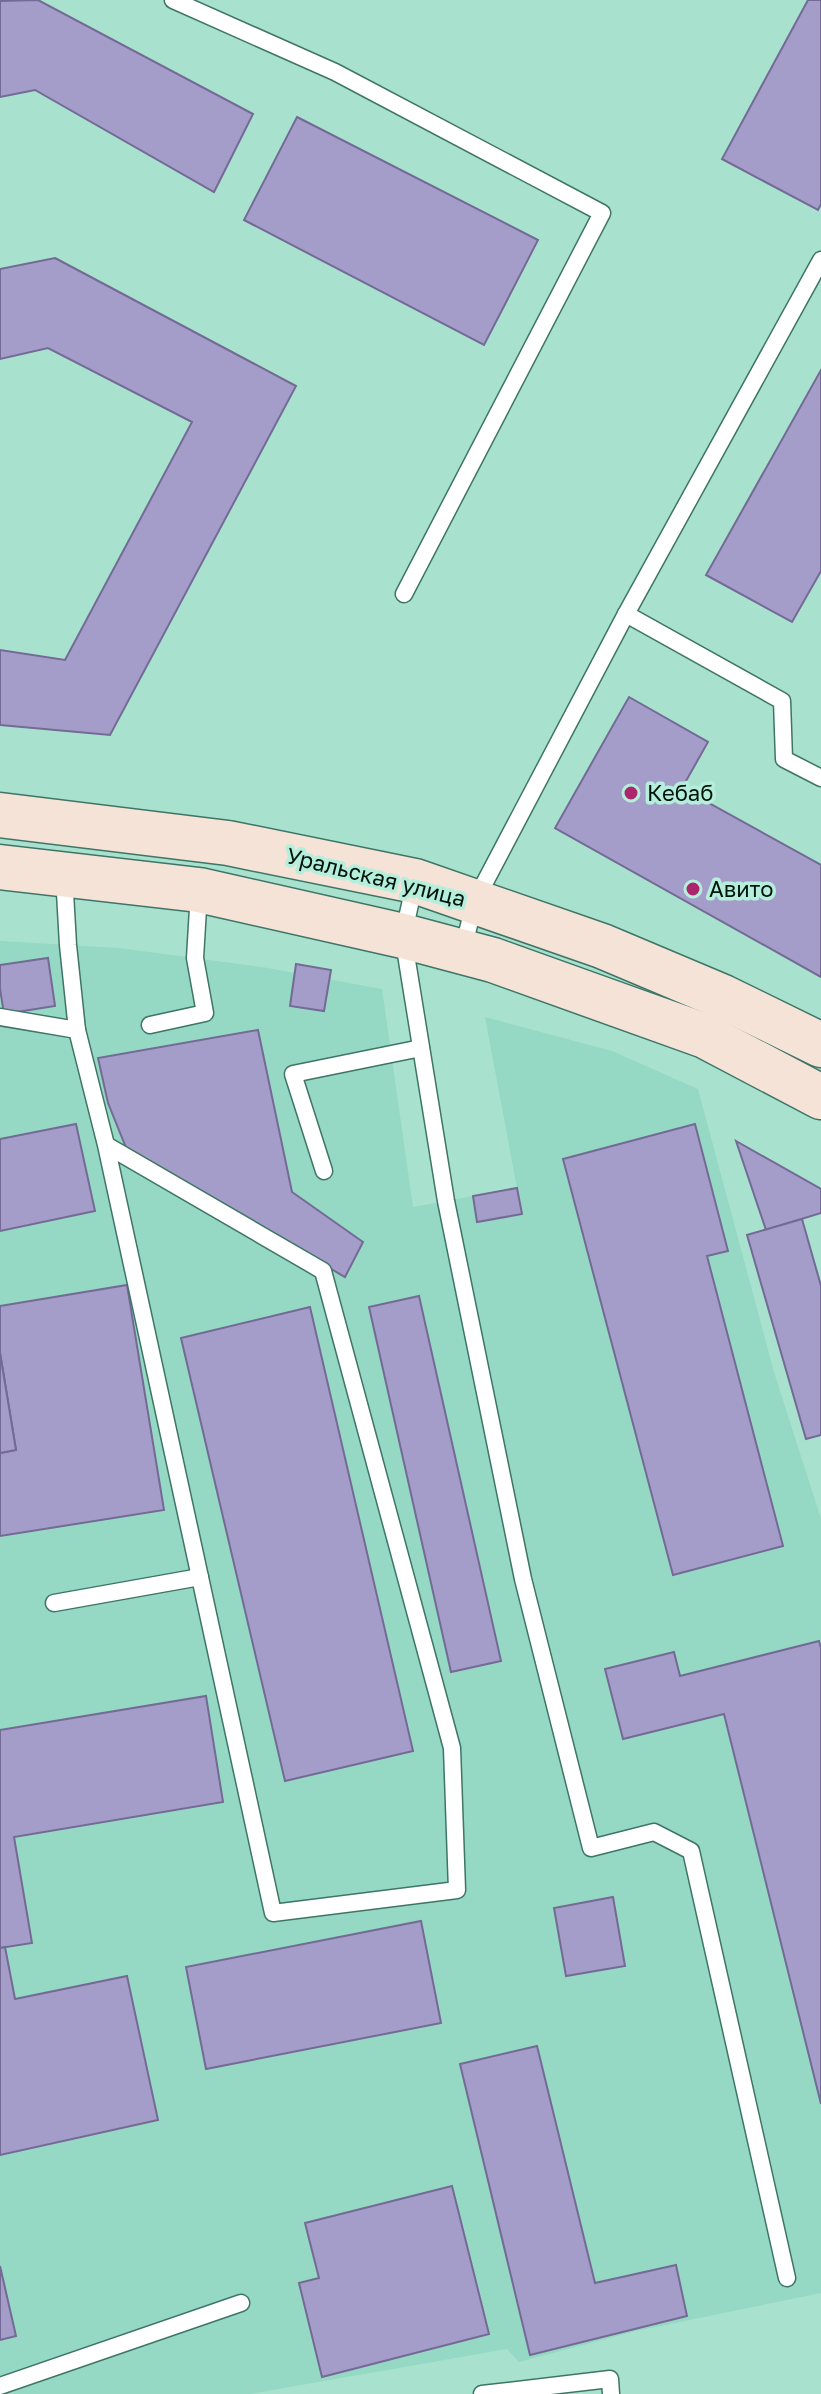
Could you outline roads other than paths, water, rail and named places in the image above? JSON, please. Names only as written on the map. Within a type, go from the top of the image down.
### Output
[{"type":"main road","name":"Уральская улица","points":[[0,815],[228,843],[415,881],[602,946],[723,997],[821,1045]]},
{"type":"main road","points":[[0,867],[199,890],[403,936],[493,960],[705,1036],[821,1097]]},
{"type":"lane","points":[[173,0],[335,72],[602,213],[404,594]]},
{"type":"lane","points":[[462,952],[475,901],[626,614],[821,260]]},
{"type":"lane","points":[[626,614],[782,701],[784,759],[821,778]]},
{"type":"lane","points":[[64,874],[77,1030],[106,1145],[273,1913],[457,1890],[452,1748],[323,1271],[106,1145]]},
{"type":"lane","points":[[415,881],[403,936],[446,1201],[523,1579],[591,1848],[654,1832],[691,1851],[787,2278]]},
{"type":"lane","points":[[150,1025],[205,1013],[195,958],[199,890]]},
{"type":"lane","points":[[0,1017],[77,1030]]},
{"type":"lane","points":[[324,1171],[293,1074],[421,1048]]},
{"type":"lane","points":[[54,1603],[200,1577]]},
{"type":"lane","points":[[0,2386],[241,2303]]},
{"type":"lane","points":[[482,2394],[610,2379],[611,2394]]},
{"type":"place","name":"Кебаб","points":[[631,793]]},
{"type":"place","name":"Авито","points":[[693,889]]}]
